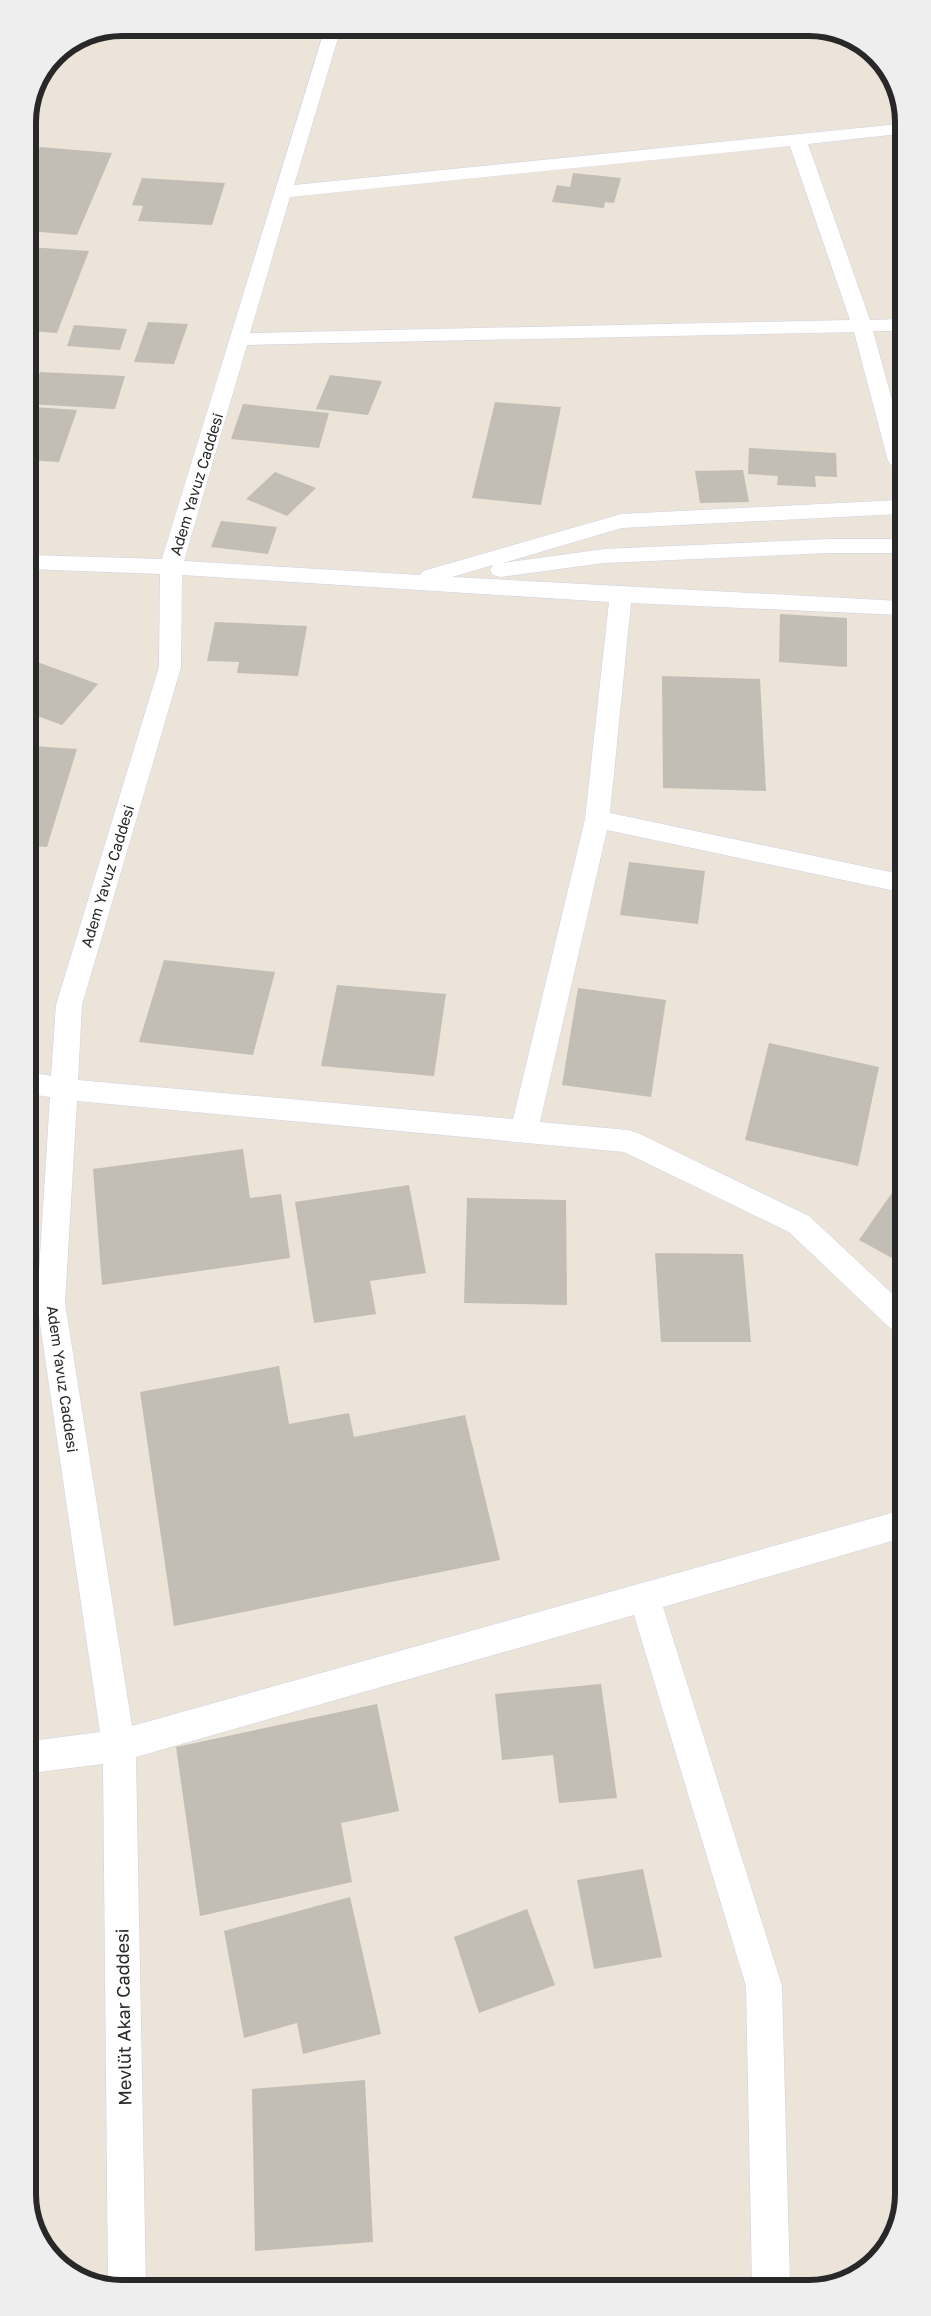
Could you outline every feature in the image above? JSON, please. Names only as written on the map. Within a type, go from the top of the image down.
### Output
[{"type":"street","name":"Adem Yavuz Caddesi","points":[[119,1746],[52,1304],[69,1005],[170,666],[171,567],[332,36]]},
{"type":"street","points":[[283,192],[895,129]]},
{"type":"street","points":[[797,139],[862,326],[895,446]]},
{"type":"street","points":[[240,340],[895,325]]},
{"type":"street","points":[[413,582],[621,521],[895,507]]},
{"type":"street","points":[[413,582],[604,556],[830,546],[895,546]]},
{"type":"street","points":[[36,562],[171,567],[620,595],[895,608]]},
{"type":"street","points":[[524,1132],[597,819],[620,595]]},
{"type":"street","points":[[597,819],[895,881]]},
{"type":"street","points":[[36,1084],[64,1090],[628,1141],[799,1224],[895,1313]]},
{"type":"street","points":[[36,1756],[119,1746],[895,1526]]},
{"type":"street","points":[[644,1597],[764,1986],[771,2280]]},
{"type":"street","name":"Mevlüt Akar Caddesi","points":[[119,1746],[127,2280]]},
{"type":"building","points":[[40,147],[112,153],[77,235],[36,232],[36,156]]},
{"type":"building","points":[[573,173],[621,178],[614,203],[605,202],[604,208],[552,202],[557,185],[570,187]]},
{"type":"building","points":[[142,178],[225,183],[212,225],[138,221],[143,206],[132,205]]},
{"type":"building","points":[[36,248],[89,251],[57,333],[36,332]]},
{"type":"building","points":[[148,322],[188,324],[174,364],[134,362]]},
{"type":"building","points":[[74,325],[127,329],[120,350],[67,346]]},
{"type":"building","points":[[40,372],[125,376],[115,409],[36,404],[36,383]]},
{"type":"building","points":[[330,375],[382,381],[368,415],[316,409]]},
{"type":"building","points":[[495,402],[561,407],[541,505],[472,498]]},
{"type":"building","points":[[243,404],[329,413],[319,448],[231,439]]},
{"type":"building","points":[[36,407],[77,410],[59,462],[36,461]]},
{"type":"building","points":[[749,448],[836,453],[837,477],[815,476],[816,487],[777,485],[778,476],[748,474]]},
{"type":"building","points":[[743,470],[749,502],[700,503],[695,471]]},
{"type":"building","points":[[275,472],[316,488],[287,516],[246,499]]},
{"type":"building","points":[[221,521],[277,527],[268,554],[211,547]]},
{"type":"building","points":[[780,614],[847,618],[847,667],[779,662]]},
{"type":"building","points":[[215,622],[307,626],[298,676],[237,673],[239,662],[207,661]]},
{"type":"building","points":[[36,662],[98,684],[62,725],[36,716]]},
{"type":"building","points":[[662,676],[760,679],[766,791],[663,788]]},
{"type":"building","points":[[36,746],[77,749],[47,847],[36,846]]},
{"type":"building","points":[[629,862],[705,871],[698,924],[620,915]]},
{"type":"building","points":[[164,960],[275,972],[253,1055],[139,1042]]},
{"type":"building","points":[[337,985],[446,994],[434,1076],[321,1066]]},
{"type":"building","points":[[578,988],[666,1000],[651,1097],[562,1085]]},
{"type":"building","points":[[769,1043],[879,1067],[858,1166],[745,1140]]},
{"type":"building","points":[[243,1149],[250,1198],[281,1194],[290,1258],[102,1285],[93,1169]]},
{"type":"building","points":[[409,1185],[426,1273],[370,1281],[376,1314],[314,1323],[295,1202]]},
{"type":"building","points":[[895,1189],[895,1260],[859,1240]]},
{"type":"building","points":[[467,1198],[566,1200],[567,1305],[464,1303]]},
{"type":"building","points":[[655,1253],[743,1254],[751,1342],[661,1342]]},
{"type":"building","points":[[279,1366],[289,1424],[349,1413],[354,1437],[465,1415],[500,1560],[174,1626],[140,1392]]},
{"type":"building","points":[[601,1684],[617,1798],[559,1803],[553,1755],[502,1760],[495,1694]]},
{"type":"building","points":[[377,1704],[399,1811],[341,1823],[352,1882],[200,1916],[176,1747]]},
{"type":"building","points":[[643,1869],[662,1957],[594,1969],[577,1880]]},
{"type":"building","points":[[350,1897],[381,2034],[303,2054],[297,2023],[244,2038],[224,1931]]},
{"type":"building","points":[[527,1909],[555,1985],[479,2013],[454,1937]]},
{"type":"building","points":[[365,2080],[373,2242],[255,2251],[252,2089]]}]
